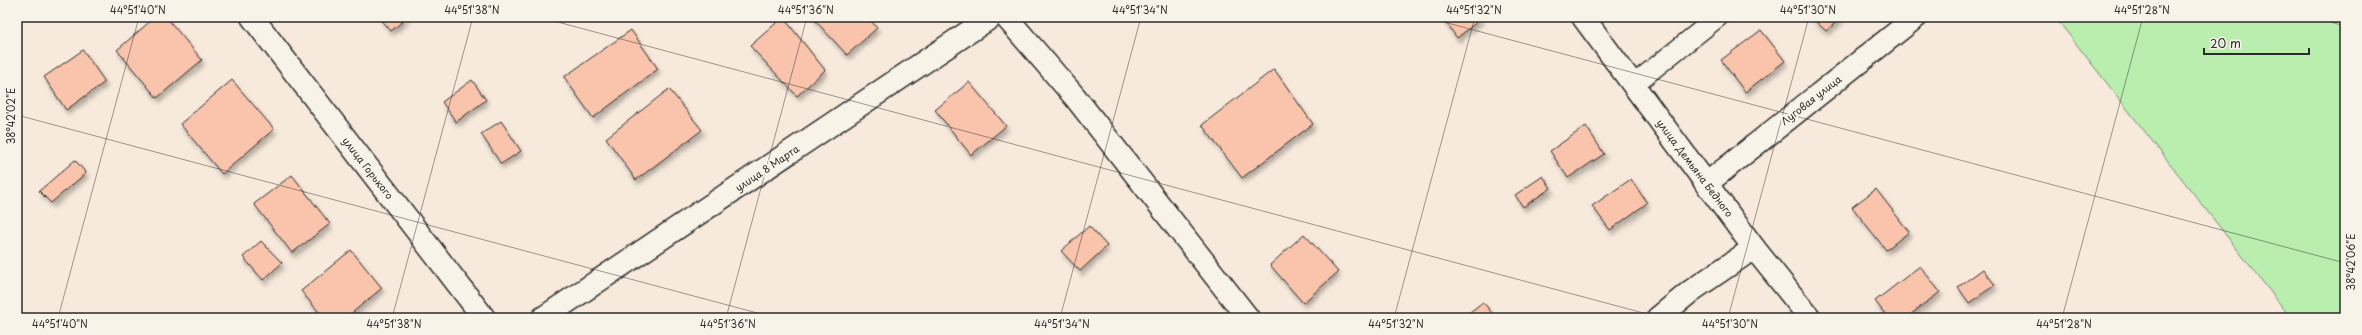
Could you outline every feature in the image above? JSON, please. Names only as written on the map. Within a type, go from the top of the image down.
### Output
[{"type":"street","name":"улица Горького","points":[[252,17],[484,318]]},
{"type":"street","name":"улица 8 Марта","points":[[543,318],[991,17]]},
{"type":"street","points":[[1006,17],[1075,97],[1248,318]]},
{"type":"street","name":"улица Демьяна Бедного","points":[[1582,17],[1754,248],[1810,318]]},
{"type":"street","name":"Луговая улица","points":[[1706,184],[1916,17]]},
{"type":"street","points":[[1658,318],[1691,291],[1754,248]]},
{"type":"lane","points":[[1633,85],[1718,17]]},
{"type":"green space","points":[[2055,17],[2345,17],[2345,318],[2291,318]]},
{"type":"building","points":[[155,17],[166,17],[202,60],[157,98],[117,50]]},
{"type":"building","points":[[379,17],[408,17],[391,31]]},
{"type":"building","points":[[783,17],[825,70],[797,96],[750,46]]},
{"type":"building","points":[[812,17],[868,17],[877,28],[847,55]]},
{"type":"building","points":[[1442,17],[1483,17],[1457,38]]},
{"type":"building","points":[[1811,17],[1842,17],[1826,31]]},
{"type":"building","points":[[631,30],[658,69],[593,118],[564,77]]},
{"type":"building","points":[[1761,30],[1785,61],[1745,92],[1721,60]]},
{"type":"building","points":[[83,50],[105,82],[66,110],[44,77]]},
{"type":"building","points":[[1274,69],[1313,124],[1242,178],[1202,125]]},
{"type":"building","points":[[232,80],[274,129],[222,174],[180,124]]},
{"type":"building","points":[[472,80],[486,100],[456,122],[442,102]]},
{"type":"building","points":[[969,82],[1006,126],[971,155],[935,110]]},
{"type":"building","points":[[669,89],[702,130],[636,180],[606,138]]},
{"type":"building","points":[[501,121],[521,151],[501,164],[481,134]]},
{"type":"building","points":[[1586,126],[1604,154],[1568,178],[1550,151]]},
{"type":"building","points":[[75,160],[86,173],[51,203],[39,191]]},
{"type":"building","points":[[292,175],[330,224],[292,253],[254,204]]},
{"type":"building","points":[[1543,176],[1551,188],[1523,207],[1515,195]]},
{"type":"building","points":[[1631,179],[1647,203],[1610,230],[1592,206]]},
{"type":"building","points":[[1876,189],[1909,232],[1886,250],[1852,207]]},
{"type":"building","points":[[1089,226],[1107,246],[1080,271],[1061,251]]},
{"type":"building","points":[[1304,234],[1338,272],[1303,303],[1270,265]]},
{"type":"building","points":[[261,241],[282,263],[263,280],[243,257]]},
{"type":"building","points":[[351,250],[382,288],[346,318],[324,318],[301,291]]},
{"type":"building","points":[[1920,266],[1940,292],[1906,318],[1888,318],[1875,301]]},
{"type":"building","points":[[1983,269],[1995,285],[1969,303],[1958,287]]},
{"type":"building","points":[[1483,302],[1496,318],[1462,318]]}]
